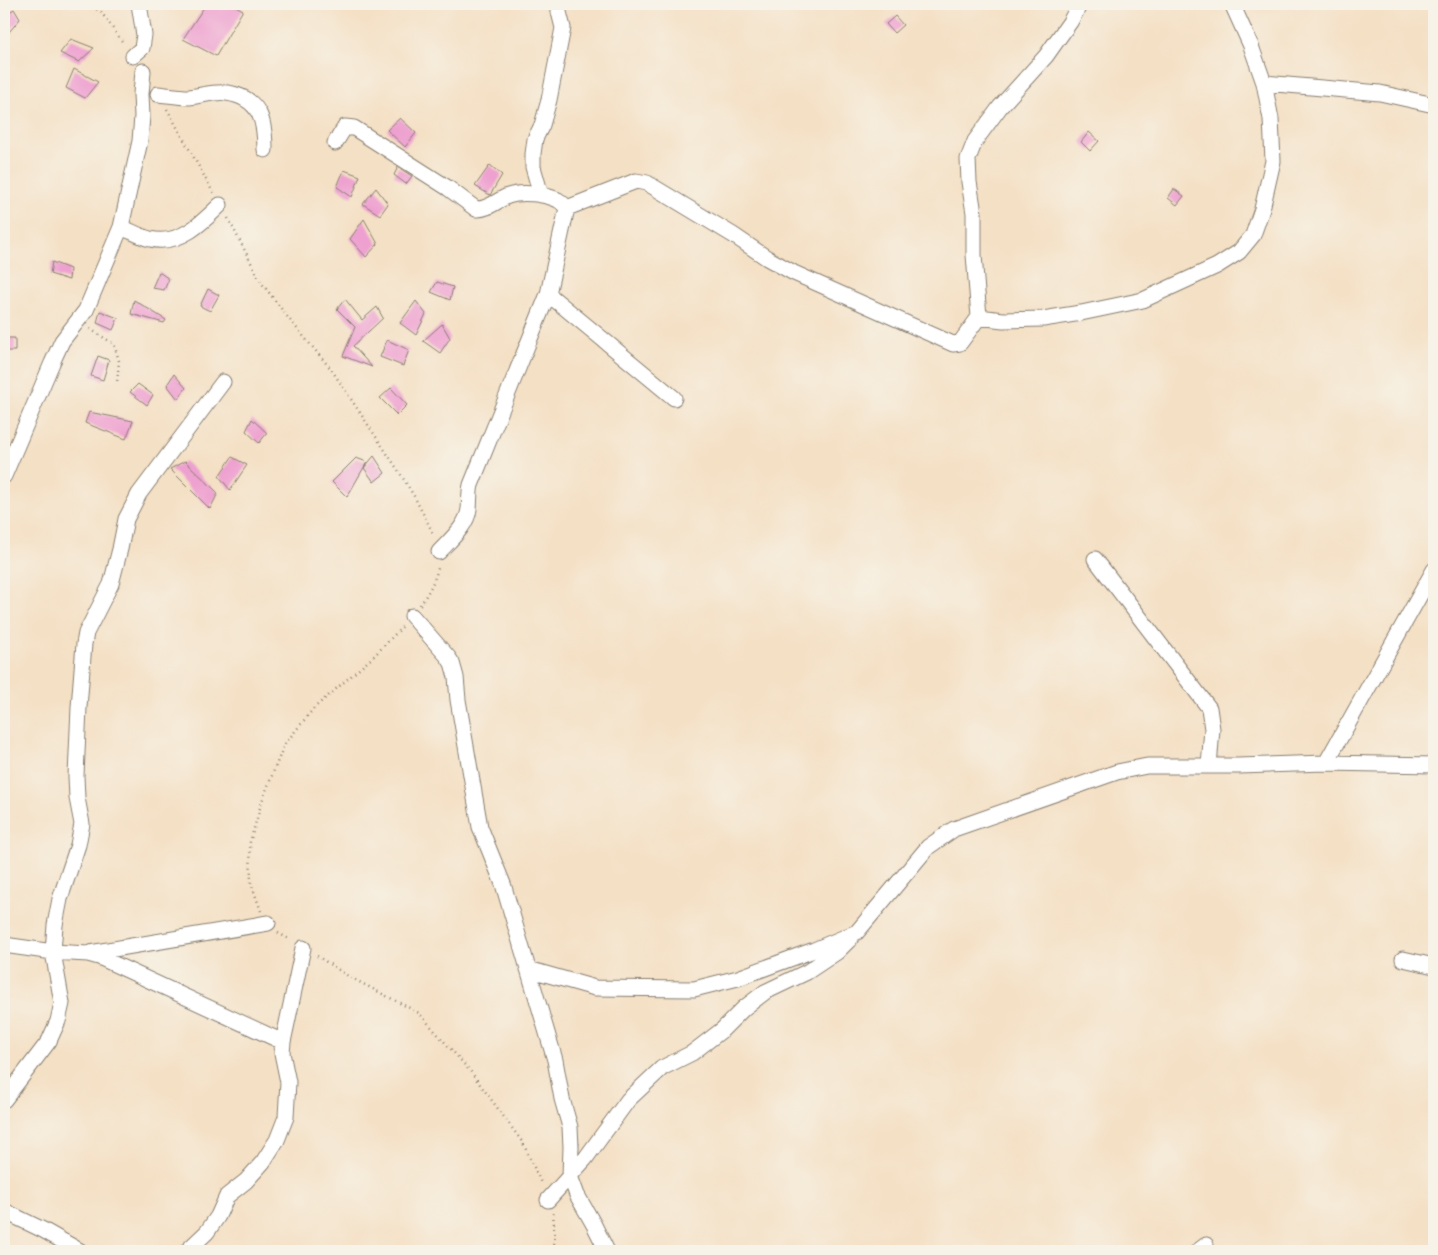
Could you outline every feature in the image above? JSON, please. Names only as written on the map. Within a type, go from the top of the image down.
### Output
[{"type":"street","points":[[132,56],[142,48],[144,35],[140,4]]},
{"type":"street","points":[[541,195],[533,167],[533,154],[549,100],[563,28],[558,12],[559,4]]},
{"type":"street","points":[[567,208],[636,181],[647,183],[794,273],[953,344],[960,344],[979,317],[974,256],[974,213],[969,182],[968,159],[975,141],[1000,107],[1046,56],[1080,4]]},
{"type":"street","points":[[979,317],[1003,320],[1043,319],[1143,300],[1217,266],[1239,252],[1253,235],[1262,208],[1273,161],[1271,120],[1264,83],[1251,46],[1232,4]]},
{"type":"street","points":[[4,476],[62,341],[86,310],[121,227],[140,141],[143,71]]},
{"type":"street","points":[[1264,83],[1380,94],[1434,105]]},
{"type":"street","points":[[158,94],[188,97],[227,93],[244,99],[257,109],[265,128],[266,150]]},
{"type":"street","points":[[336,143],[345,127],[354,128],[442,184],[476,209],[483,209],[510,196],[524,194],[541,195],[560,200],[567,208]]},
{"type":"street","points":[[121,227],[149,239],[162,241],[176,238],[200,225],[220,205]]},
{"type":"street","points":[[439,552],[468,517],[471,485],[548,294],[567,208]]},
{"type":"street","points":[[548,294],[674,398]]},
{"type":"street","points":[[4,1100],[48,1041],[58,1021],[62,1002],[53,952],[55,925],[60,899],[78,845],[82,824],[77,798],[76,776],[79,707],[86,633],[111,584],[126,518],[139,494],[223,382]]},
{"type":"street","points":[[1095,559],[1209,708],[1212,729],[1209,766]]},
{"type":"street","points":[[1326,763],[1434,570]]},
{"type":"street","points":[[412,616],[452,662],[480,828],[503,884],[555,1060],[570,1127],[570,1176],[577,1195],[607,1251]]},
{"type":"street","points":[[548,1200],[585,1159],[628,1100],[662,1068],[692,1053],[722,1030],[744,1008],[765,992],[807,972],[837,952],[857,932],[928,847],[954,829],[1117,772],[1147,766],[1326,763],[1434,765]]},
{"type":"street","points":[[4,945],[53,952],[88,954],[268,923]]},
{"type":"street","points":[[528,969],[595,988],[694,989],[738,978],[857,932]]},
{"type":"street","points":[[187,1251],[207,1232],[218,1216],[227,1196],[246,1182],[263,1162],[277,1140],[286,1117],[288,1082],[282,1053],[303,948]]},
{"type":"street","points":[[88,954],[284,1042]]},
{"type":"street","points":[[1403,959],[1434,966]]},
{"type":"street","points":[[4,1211],[80,1251]]},
{"type":"path","points":[[88,4],[102,12],[132,56]]},
{"type":"path","points":[[158,94],[234,227],[244,251],[261,282],[331,369],[398,470],[434,534],[439,552],[440,563],[436,577],[430,591],[412,616],[373,658],[314,708],[284,745],[262,801],[250,842],[251,883],[261,911],[268,923],[279,933],[348,976],[418,1013],[471,1072],[523,1143],[553,1210],[555,1237],[553,1251]]},
{"type":"path","points":[[88,327],[114,344],[119,361],[118,382]]},
{"type":"building","points":[[206,4],[232,4],[243,10],[216,56],[183,39]]},
{"type":"building","points":[[14,9],[20,19],[4,38],[4,16]]},
{"type":"building","points":[[895,16],[903,25],[894,33],[886,24]]},
{"type":"building","points":[[71,39],[94,48],[79,62],[60,53]]},
{"type":"building","points":[[74,69],[98,82],[85,98],[66,88]]},
{"type":"building","points":[[400,118],[416,133],[405,147],[387,130]]},
{"type":"building","points":[[1089,132],[1099,141],[1090,151],[1081,142]]},
{"type":"building","points":[[490,165],[502,175],[490,195],[475,186]]},
{"type":"building","points":[[398,167],[412,176],[406,184],[394,175]]},
{"type":"building","points":[[344,170],[360,176],[352,197],[337,187]]},
{"type":"building","points":[[376,188],[388,204],[380,215],[363,204]]},
{"type":"building","points":[[1174,189],[1184,196],[1177,205],[1168,198]]},
{"type":"building","points":[[364,219],[378,244],[366,257],[350,239]]},
{"type":"building","points":[[52,262],[70,269],[69,280],[50,274]]},
{"type":"building","points":[[159,272],[169,279],[164,290],[152,288]]},
{"type":"building","points":[[437,282],[453,287],[450,300],[431,292]]},
{"type":"building","points":[[208,289],[219,295],[210,311],[200,306]]},
{"type":"building","points":[[345,299],[362,320],[377,307],[383,318],[353,346],[372,367],[343,356],[355,327],[337,309]]},
{"type":"building","points":[[134,300],[166,320],[164,323],[131,314]]},
{"type":"building","points":[[416,301],[426,314],[416,335],[400,323]]},
{"type":"building","points":[[100,311],[118,318],[113,330],[97,323]]},
{"type":"building","points":[[442,324],[450,338],[440,353],[423,341]]},
{"type":"building","points":[[4,338],[15,338],[15,351],[4,351]]},
{"type":"building","points":[[387,340],[409,350],[403,366],[380,357]]},
{"type":"building","points":[[98,356],[109,360],[103,380],[91,376]]},
{"type":"building","points":[[174,374],[186,388],[178,399],[167,385]]},
{"type":"building","points":[[138,384],[153,395],[147,405],[130,392]]},
{"type":"building","points":[[391,388],[407,405],[397,415],[380,398]]},
{"type":"building","points":[[89,412],[133,421],[126,439],[85,423]]},
{"type":"building","points":[[252,419],[267,433],[259,443],[246,431]]},
{"type":"building","points":[[374,456],[385,473],[374,482],[364,468]]},
{"type":"building","points":[[232,457],[247,465],[230,490],[219,476]]},
{"type":"building","points":[[356,458],[367,462],[347,497],[332,482]]},
{"type":"building","points":[[185,461],[218,493],[210,509],[170,469]]}]
